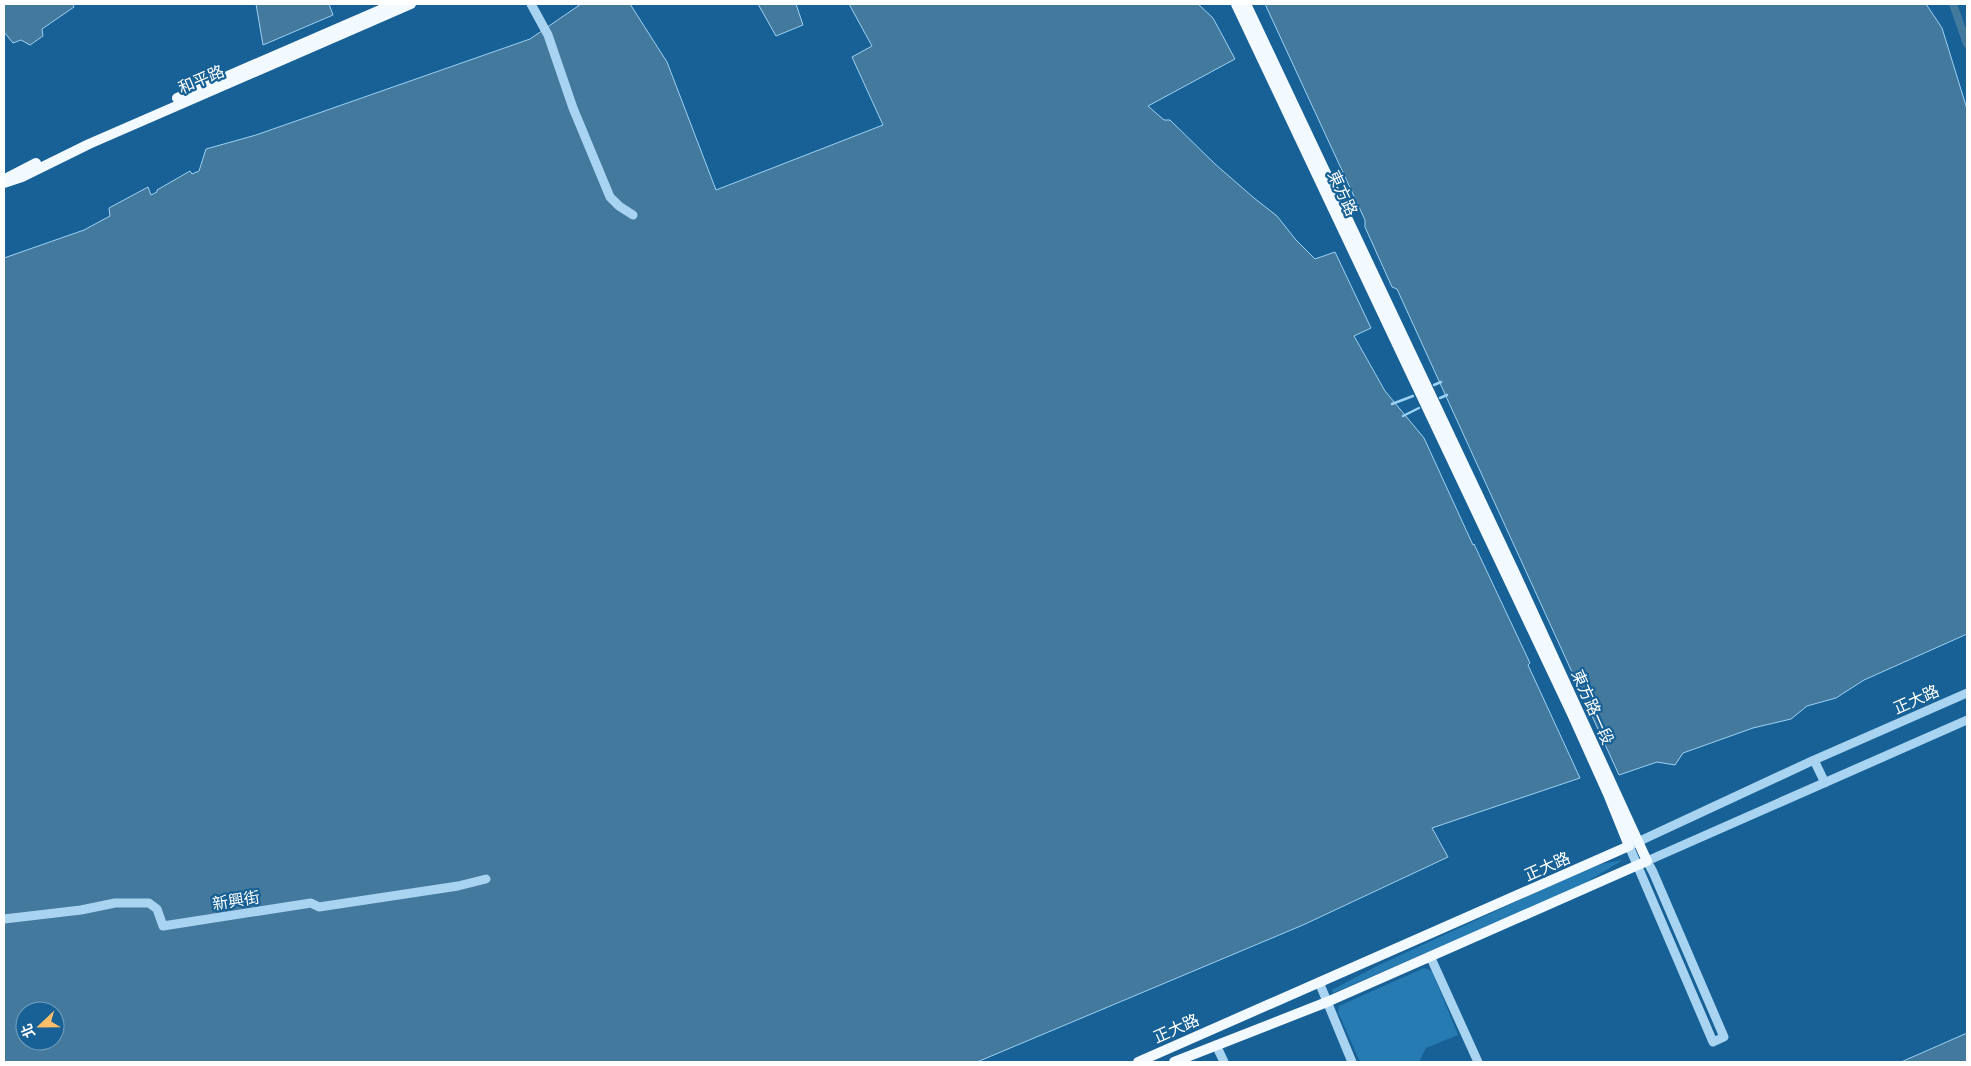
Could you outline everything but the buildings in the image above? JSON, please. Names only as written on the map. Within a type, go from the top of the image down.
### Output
[{"type":"main road","name":"和平路","points":[[4,182],[19,170],[394,4]]},
{"type":"main road","name":"和平路","points":[[4,182],[22,177],[89,144],[411,4]]},
{"type":"main road","name":"東方路","points":[[1236,4],[1425,394]]},
{"type":"main road","name":"東方路","points":[[1246,4],[1425,394]]},
{"type":"main road","name":"東方路一段","points":[[1425,394],[1608,794],[1633,844],[1647,861]]},
{"type":"main road","name":"正大路","points":[[1138,1062],[1633,844]]},
{"type":"main road","name":"正大路","points":[[1174,1062],[1327,1002],[1647,861]]},
{"type":"street","points":[[531,4],[548,35],[574,108],[610,197],[619,206],[633,215]]},
{"type":"street","name":"正大路","points":[[1633,844],[1814,760],[1967,693]]},
{"type":"street","name":"正大路","points":[[1647,861],[1967,720]]},
{"type":"street","points":[[1814,760],[1825,783]]},
{"type":"street","name":"東方路一段","points":[[1633,844],[1637,866],[1714,1042],[1724,1037],[1647,861]]},
{"type":"street","name":"新興街","points":[[4,919],[65,912],[115,903],[149,903],[158,909],[163,926],[311,903],[319,906],[356,901],[458,886],[486,879]]},
{"type":"street","points":[[1430,956],[1478,1062]]},
{"type":"street","points":[[1319,982],[1352,1062]]},
{"type":"street","points":[[1216,1045],[1224,1062]]},
{"type":"shaded area","points":[[4,4],[73,4],[74,7],[42,29],[43,36],[30,45],[21,40],[13,43],[4,32]]},
{"type":"shaded area","points":[[256,4],[329,4],[333,15],[263,45]]},
{"type":"shaded area","points":[[581,4],[630,4],[667,62],[716,190],[883,125],[852,57],[872,46],[849,4],[1198,4],[1213,18],[1235,59],[1148,106],[1164,120],[1170,120],[1215,164],[1277,216],[1296,240],[1315,259],[1335,252],[1371,328],[1354,336],[1385,391],[1424,438],[1530,663],[1528,665],[1580,778],[1432,828],[1448,857],[1303,925],[977,1062],[4,1062],[4,258],[84,230],[110,216],[109,208],[148,187],[151,195],[190,171],[192,174],[199,171],[206,149],[256,135],[530,39]]},
{"type":"shaded area","points":[[758,4],[796,4],[803,25],[776,36]]},
{"type":"shaded area","points":[[1265,4],[1926,4],[1942,28],[1967,109],[1967,634],[1864,680],[1836,698],[1807,706],[1791,719],[1753,728],[1683,753],[1675,765],[1657,762],[1619,775],[1397,289],[1392,287],[1365,227],[1365,220]]},
{"type":"shaded area","points":[[1623,860],[1580,886],[1333,993],[1332,990],[1377,966],[1580,872],[1602,864]]},
{"type":"shaded area","points":[[1424,968],[1432,971],[1458,1035],[1426,1048],[1419,1062],[1360,1062],[1338,1012],[1339,1006]]},
{"type":"shaded area","points":[[1967,1033],[1967,1062],[1901,1062]]},
{"type":"waterway","points":[[1953,4],[1967,44]]},
{"type":"waterway","points":[[1434,385],[1441,382]]},
{"type":"waterway","points":[[1440,398],[1447,395]]},
{"type":"waterway","points":[[1392,404],[1413,396]]},
{"type":"waterway","points":[[1403,416],[1419,408]]}]
